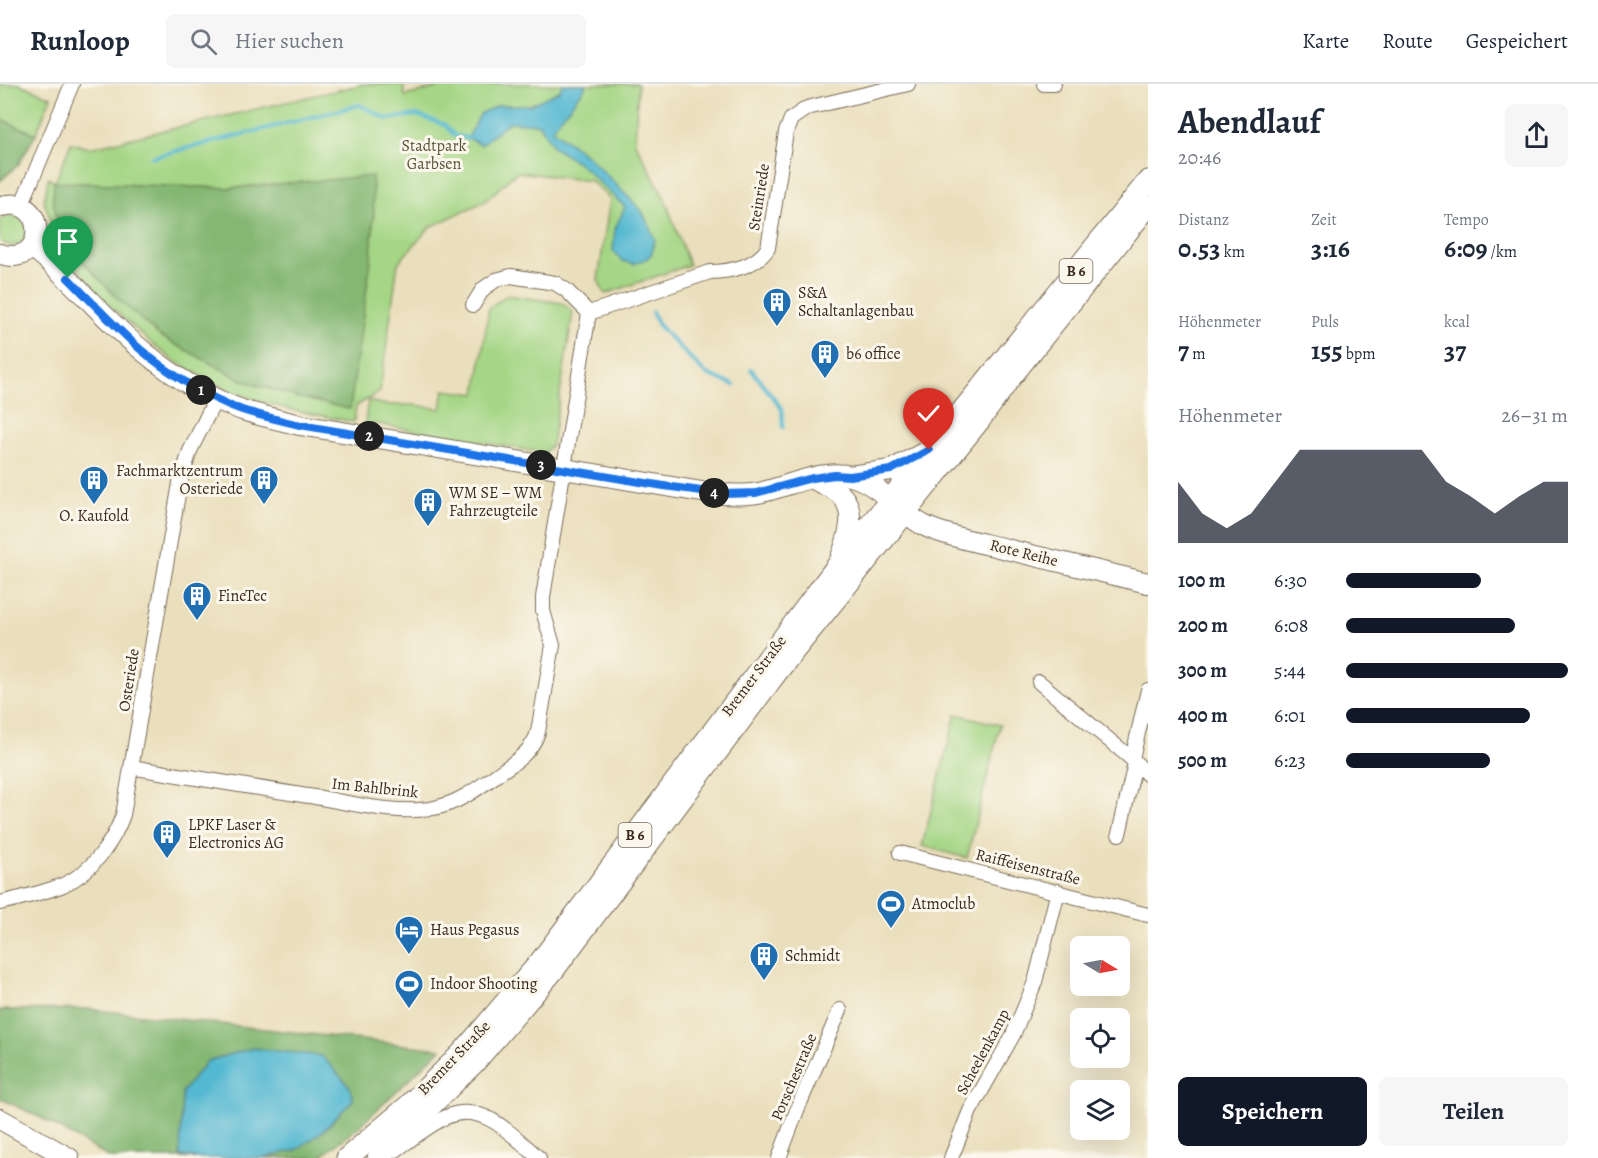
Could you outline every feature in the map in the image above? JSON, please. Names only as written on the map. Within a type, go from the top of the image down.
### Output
[{"type":"main road","name":"Bremer Straße","points":[[346,1158],[408,1106],[462,1053],[540,962],[840,562],[897,507],[929,450],[1148,181]]},
{"type":"main road","name":"Bremer Straße","points":[[378,1158],[475,1062],[553,971],[777,672],[897,507],[1148,206]]},
{"type":"street","points":[[21,206],[72,84]]},
{"type":"street","name":"Steinriede","points":[[589,313],[710,272],[722,272],[756,261],[763,256],[768,248],[786,132],[791,119],[807,108],[908,84]]},
{"type":"street","points":[[1044,84],[1054,84]]},
{"type":"street","points":[[0,207],[8,204],[21,206],[28,210],[37,224],[36,240],[25,253],[9,257],[0,255]]},
{"type":"street","points":[[32,247],[68,278],[142,350],[179,377],[216,398],[258,415],[300,425],[724,494],[756,493],[812,478],[850,476],[891,470],[929,450]]},
{"type":"street","points":[[473,305],[483,289],[496,280],[511,276],[555,283],[566,290],[589,313],[564,468]]},
{"type":"street","name":"Osteriede","points":[[0,903],[65,884],[94,862],[108,846],[119,827],[123,815],[180,483],[190,452],[216,398]]},
{"type":"street","name":"Im Bahlbrink","points":[[131,767],[370,807],[406,810],[423,810],[442,806],[462,798],[483,785],[529,750],[538,732],[553,645],[543,611],[543,597],[564,468]]},
{"type":"street","name":"Rote Reihe","points":[[850,476],[866,483],[928,528],[1148,583]]},
{"type":"street","points":[[812,478],[839,493],[849,508],[848,538],[840,562]]},
{"type":"street","points":[[1039,682],[1148,775]]},
{"type":"street","points":[[1119,834],[1148,690]]},
{"type":"street","name":"Raiffeisenstraße","points":[[900,853],[1148,915]]},
{"type":"street","name":"Scheelenkamp","points":[[951,1158],[970,1111],[1013,1035],[1035,982],[1058,891]]},
{"type":"street","name":"Porschestraße","points":[[779,1158],[840,1010]]},
{"type":"street","points":[[384,1158],[447,1116],[463,1112],[486,1117],[502,1127],[539,1158]]},
{"type":"street","points":[[0,1119],[69,1158]]},
{"type":"green space","points":[[0,84],[20,84],[51,97],[36,134],[0,119]]},
{"type":"green space","name":"Stadtpark Garbsen","points":[[364,84],[403,84],[405,96],[451,84],[638,84],[635,142],[665,199],[689,265],[605,294],[598,280],[610,199],[591,181],[517,172],[485,201],[430,227],[398,263],[380,392],[356,406],[354,422],[287,409],[231,392],[174,361],[109,305],[55,242],[44,202],[48,178],[55,182],[71,143],[89,148]],"holes":[[[55,182],[228,188],[300,398],[247,382],[160,336],[117,298],[74,252],[53,201]]]},
{"type":"green space","points":[[0,119],[36,134],[18,165],[0,181]]},
{"type":"green space","points":[[372,176],[374,212],[371,259],[350,409],[300,398],[247,382],[160,336],[117,298],[74,252],[59,228],[53,201],[54,182],[228,188]]},
{"type":"green space","points":[[10,215],[21,218],[27,227],[24,241],[18,245],[10,246],[0,241],[0,220]]},
{"type":"green space","points":[[507,295],[562,303],[573,312],[552,445],[544,453],[365,422],[368,401],[386,405],[414,405],[441,409],[444,390],[476,394],[489,308]]},
{"type":"green space","points":[[956,714],[1000,725],[967,858],[922,846]]},
{"type":"green space","points":[[89,1009],[441,1049],[360,1126],[319,1158],[263,1158],[296,1150],[181,1156],[195,1158],[110,1158],[45,1120],[0,1098],[0,1010]]},
{"type":"water","points":[[563,84],[586,84],[552,129],[590,158],[642,211],[655,239],[652,253],[648,258],[634,264],[622,261],[613,251],[615,229],[625,207],[579,163],[554,148],[539,124],[509,122],[481,145],[468,138],[481,113],[499,105],[530,105],[559,91]]},
{"type":"water","points":[[253,1048],[322,1056],[350,1087],[353,1100],[323,1131],[296,1150],[263,1158],[180,1156],[182,1092],[207,1061]]},
{"type":"waterway","points":[[152,157],[360,105],[387,119],[417,115],[445,125],[455,136],[468,138]]},
{"type":"waterway","points":[[652,312],[658,325],[705,373],[734,385]]},
{"type":"waterway","points":[[751,369],[782,409],[783,427]]},
{"type":"place","name":"S&A Schaltanlagenbau","points":[[777,328]]},
{"type":"place","name":"b6 office","points":[[825,380]]},
{"type":"place","name":"O. Kaufold","points":[[94,506]]},
{"type":"place","name":"Fachmarktzentrum Osteriede","points":[[264,506]]},
{"type":"place","name":"WM SE – WM Fahrzeugteile","points":[[428,528]]},
{"type":"place","name":"FineTec","points":[[197,622]]},
{"type":"place","name":"LPKF Laser & Electronics AG","points":[[167,860]]},
{"type":"place","name":"Atmoclub","points":[[891,930]]},
{"type":"place","name":"Haus Pegasus","points":[[409,956]]},
{"type":"place","name":"Schmidt","points":[[764,982]]},
{"type":"place","name":"Indoor Shooting","points":[[409,1010]]},
{"type":"route","points":[[68,278],[118,329],[179,377],[240,409],[300,425],[708,493],[741,495],[823,476],[850,476],[891,470],[929,450]]}]
